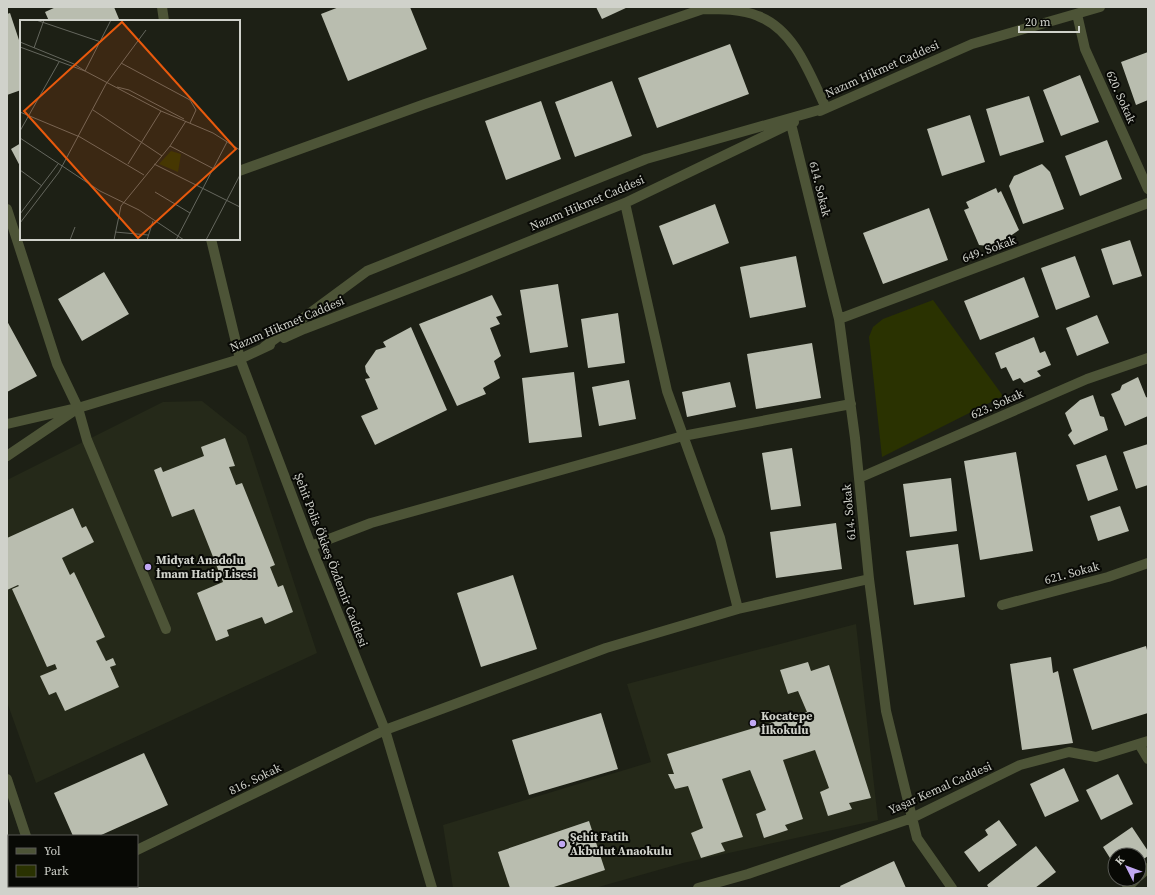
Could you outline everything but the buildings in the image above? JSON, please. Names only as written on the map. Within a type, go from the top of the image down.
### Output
[{"type":"street","points":[[162,7],[164,20]]},
{"type":"street","name":"Nazım Hikmet Caddesi","points":[[7,424],[78,408],[240,359],[304,329],[463,268],[625,203],[790,124],[972,44],[1100,7]]},
{"type":"street","points":[[240,171],[425,104],[703,9],[727,9],[758,15],[777,25],[799,52],[826,108],[646,159],[367,271],[264,347]]},
{"type":"street","name":"620. Sokak","points":[[1077,14],[1085,49],[1148,189]]},
{"type":"street","name":"614. Sokak","points":[[790,124],[839,319],[851,404],[869,579],[886,711],[916,838],[952,888]]},
{"type":"street","points":[[625,203],[667,391],[720,538],[738,609]]},
{"type":"street","name":"649. Sokak","points":[[839,319],[1148,203]]},
{"type":"street","points":[[7,209],[57,364],[78,408],[87,440],[166,629]]},
{"type":"street","name":"Şehit Polis Ökkeş Özdemir Caddesi","points":[[211,240],[240,359],[311,546],[385,730],[432,888]]},
{"type":"street","name":"623. Sokak","points":[[859,478],[1087,379],[1148,358]]},
{"type":"street","points":[[311,546],[371,523],[683,436],[851,404]]},
{"type":"street","name":"Nazım Hikmet Caddesi","points":[[7,456],[78,408]]},
{"type":"street","name":"621. Sokak","points":[[1002,605],[1108,577],[1148,563]]},
{"type":"street","name":"816. Sokak","points":[[138,850],[385,730],[606,648],[738,609],[869,579]]},
{"type":"street","points":[[1144,742],[1148,759]]},
{"type":"street","name":"Yaşar Kemal Caddesi","points":[[698,888],[748,874],[912,818],[1020,765],[1069,752],[1096,757],[1144,742]]},
{"type":"street","points":[[7,780],[26,835]]},
{"type":"shaded area","name":"Midyat Anadolu İmam Hatip Lisesi","points":[[202,401],[246,436],[317,653],[36,783],[7,702],[7,480],[163,402]]},
{"type":"shaded area","name":"Kocatepe İlkokulu","points":[[856,624],[878,820],[683,863],[595,888],[453,888],[443,825],[651,762],[627,684]]},
{"type":"green space","points":[[933,300],[1003,396],[882,457],[869,337],[873,327],[883,319]]},
{"type":"place","name":"Midyat Anadolu İmam Hatip Lisesi","points":[[148,567]]},
{"type":"place","name":"Kocatepe İlkokulu","points":[[753,723]]},
{"type":"place","name":"Şehit Fatih Akbulut Anaokulu","points":[[562,844]]}]
